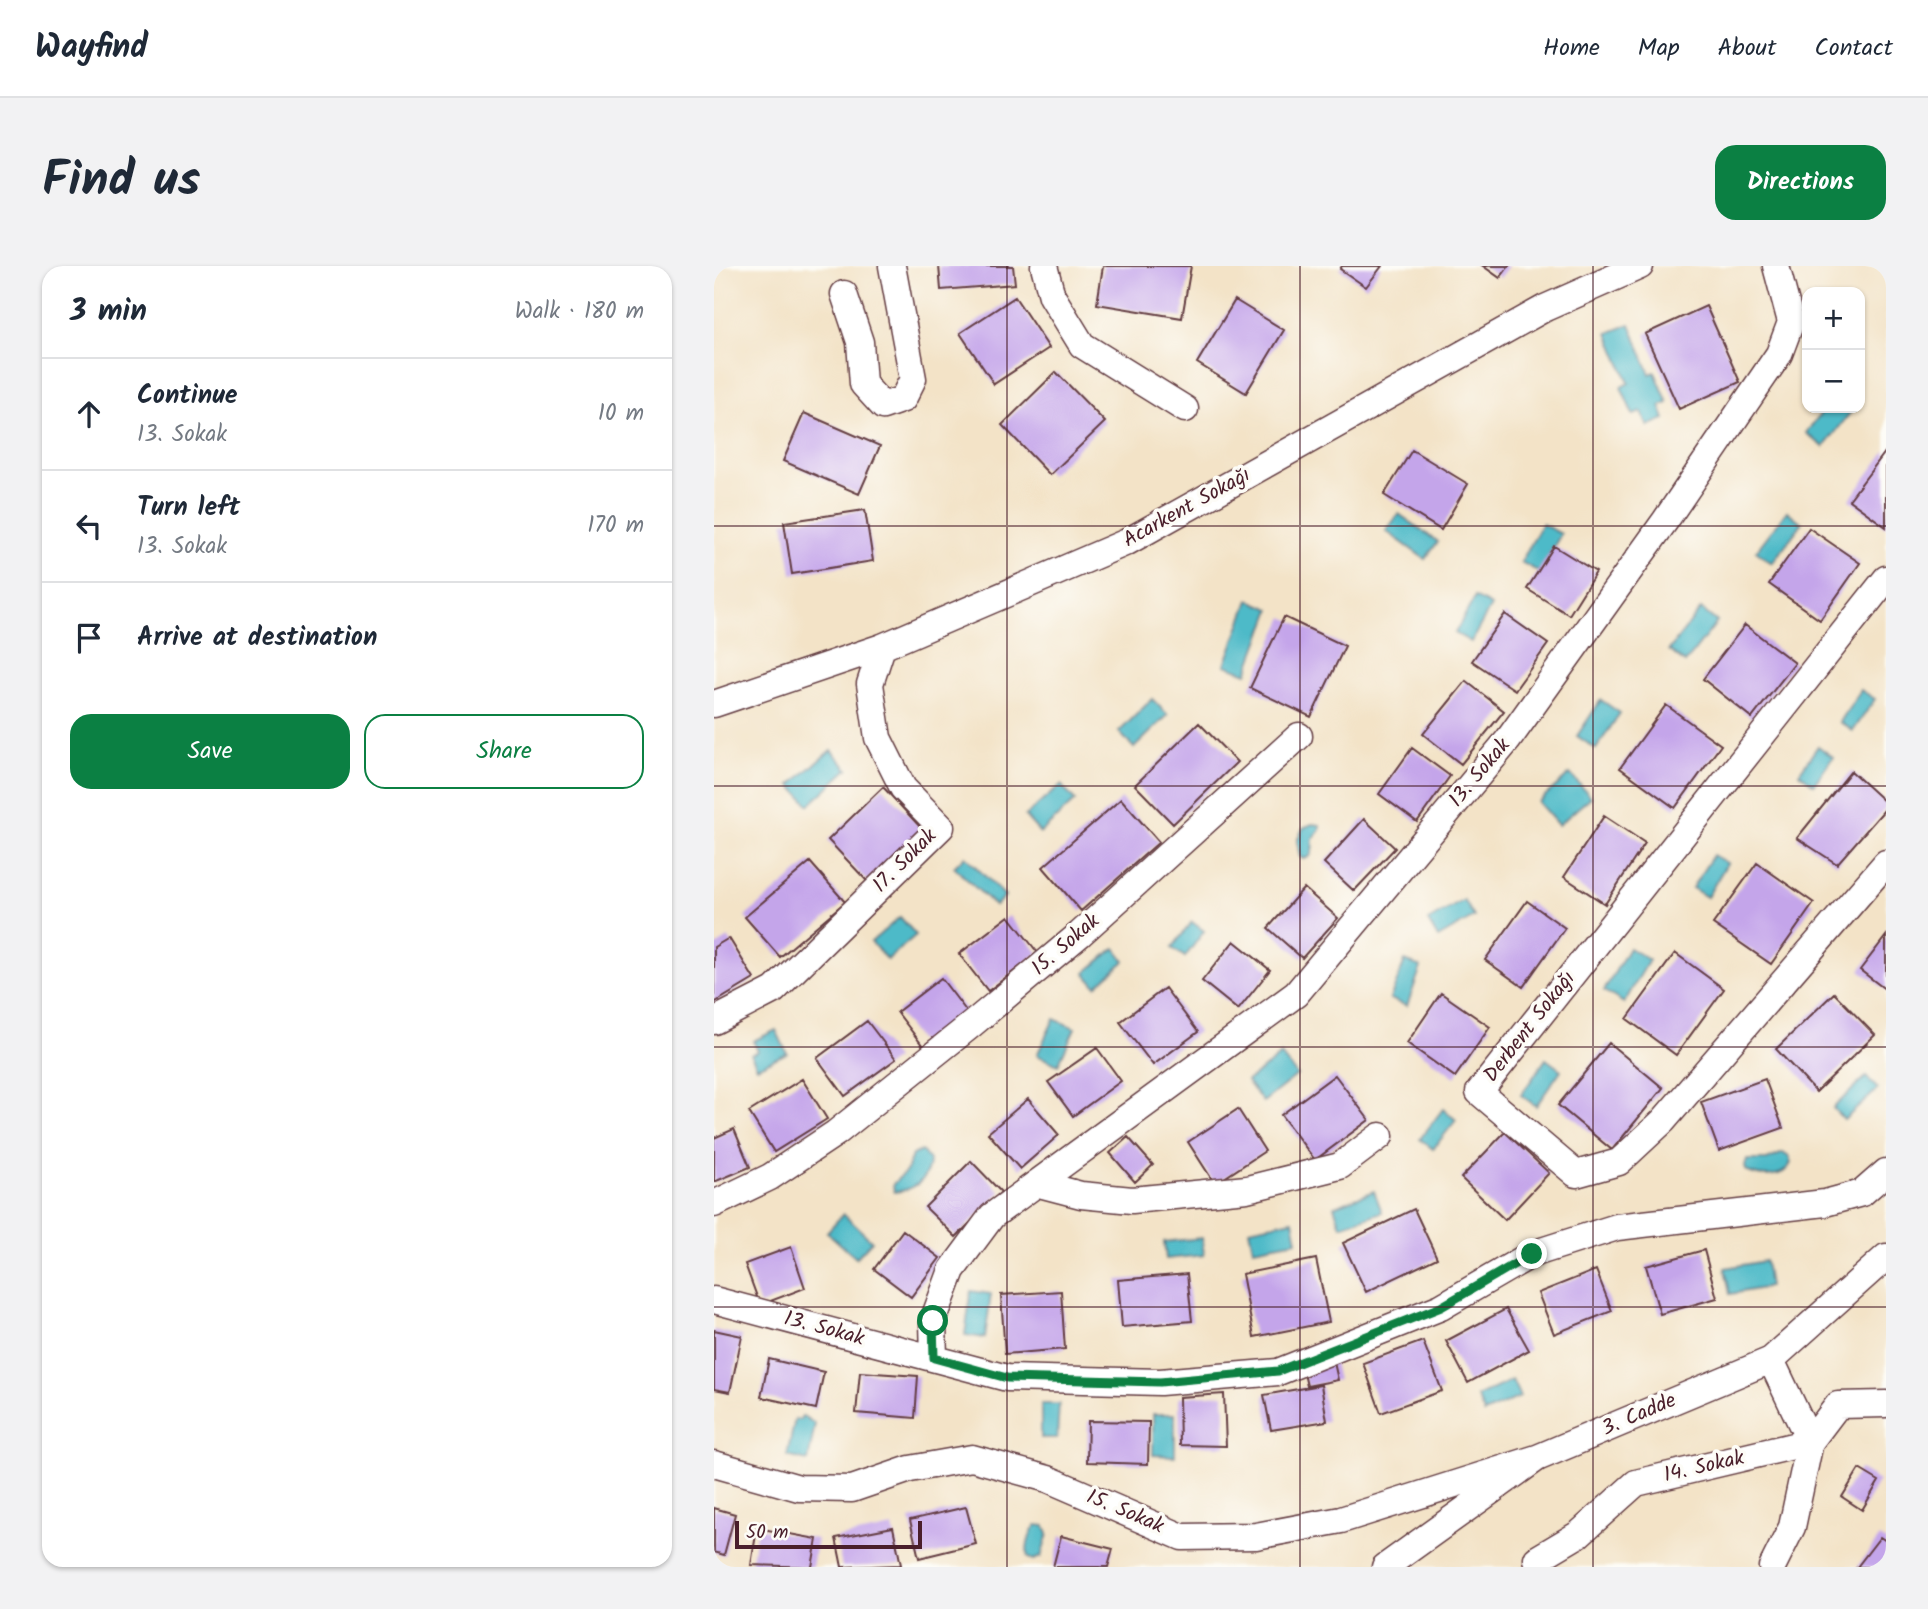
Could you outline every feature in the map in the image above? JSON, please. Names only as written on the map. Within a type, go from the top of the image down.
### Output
[{"type":"street","points":[[844,293],[860,342],[863,384],[883,406],[903,399],[914,379],[892,266]]},
{"type":"street","points":[[1044,266],[1052,296],[1082,345],[1185,409]]},
{"type":"street","name":"Acarkent Sokağı","points":[[714,704],[882,647],[1127,542],[1545,308],[1640,266]]},
{"type":"street","name":"13. Sokak","points":[[934,1358],[933,1321],[952,1270],[992,1216],[1296,994],[1508,740],[1665,521],[1779,354],[1791,322],[1776,266]]},
{"type":"street","name":"Derbent Sokağı","points":[[1886,579],[1479,1092],[1576,1174],[1619,1161],[1663,1121],[1886,863]]},
{"type":"street","name":"17. Sokak","points":[[714,1021],[774,990],[941,827],[903,788],[878,738],[870,684],[882,647]]},
{"type":"street","name":"15. Sokak","points":[[714,1204],[770,1177],[836,1133],[919,1067],[1080,934],[1299,736]]},
{"type":"street","points":[[1039,1184],[1081,1195],[1132,1200],[1247,1189],[1340,1166],[1380,1136]]},
{"type":"street","name":"13. Sokak","points":[[714,1300],[1007,1378],[1160,1382],[1278,1371],[1441,1307],[1532,1254],[1617,1227],[1825,1203],[1862,1193],[1886,1172]]},
{"type":"street","name":"3. Cadde","points":[[1385,1567],[1537,1458],[1771,1360],[1886,1257]]},
{"type":"street","points":[[1771,1360],[1810,1442]]},
{"type":"street","points":[[1773,1567],[1792,1527],[1810,1442],[1838,1405],[1886,1404]]},
{"type":"street","name":"14. Sokak","points":[[1540,1567],[1538,1559],[1579,1534],[1636,1483],[1810,1442]]},
{"type":"street","name":"15. Sokak","points":[[714,1464],[799,1488],[852,1489],[910,1469],[972,1458],[1048,1479],[1182,1537],[1256,1536],[1341,1520],[1537,1458]]},
{"type":"water","points":[[1630,324],[1650,374],[1655,372],[1668,403],[1660,406],[1665,419],[1648,426],[1642,412],[1633,415],[1621,387],[1629,383],[1608,333]]},
{"type":"water","points":[[1821,413],[1850,413],[1824,447],[1806,433]]},
{"type":"water","points":[[1787,511],[1802,523],[1772,563],[1756,551]]},
{"type":"water","points":[[1399,514],[1438,542],[1425,559],[1386,531]]},
{"type":"water","points":[[1542,524],[1561,534],[1539,572],[1521,562]]},
{"type":"water","points":[[1475,597],[1491,606],[1471,642],[1455,633]]},
{"type":"water","points":[[1249,600],[1271,609],[1247,673],[1225,665]]},
{"type":"water","points":[[1701,609],[1717,622],[1685,663],[1669,650]]},
{"type":"water","points":[[1861,690],[1875,699],[1853,731],[1840,722]]},
{"type":"water","points":[[1152,699],[1168,715],[1134,748],[1119,732]]},
{"type":"water","points":[[1601,700],[1620,713],[1596,749],[1577,736]]},
{"type":"water","points":[[1818,746],[1833,757],[1814,784],[1799,773]]},
{"type":"water","points":[[831,750],[848,769],[809,805],[791,785]]},
{"type":"water","points":[[1570,774],[1591,797],[1558,825],[1538,802]]},
{"type":"water","points":[[1061,785],[1075,801],[1040,833],[1025,816]]},
{"type":"water","points":[[1312,824],[1320,825],[1320,830],[1313,839],[1311,854],[1303,859],[1300,857],[1297,841],[1303,828]]},
{"type":"water","points":[[1713,855],[1727,863],[1707,897],[1692,888]]},
{"type":"water","points":[[965,856],[1005,896],[995,906],[954,867]]},
{"type":"water","points":[[1464,900],[1474,917],[1438,938],[1428,921]]},
{"type":"water","points":[[900,917],[916,935],[887,960],[871,942]]},
{"type":"water","points":[[1192,922],[1204,931],[1185,957],[1172,948]]},
{"type":"water","points":[[1115,948],[1125,961],[1096,986],[1085,973]]},
{"type":"water","points":[[1629,948],[1649,960],[1624,1003],[1604,991]]},
{"type":"water","points":[[1405,961],[1421,967],[1407,1006],[1390,999]]},
{"type":"water","points":[[1054,1019],[1075,1028],[1058,1065],[1037,1055]]},
{"type":"water","points":[[776,1030],[787,1053],[757,1067],[751,1054],[758,1051],[753,1041]]},
{"type":"water","points":[[1281,1055],[1297,1075],[1263,1102],[1247,1081]]},
{"type":"water","points":[[1546,1059],[1561,1070],[1536,1106],[1521,1095]]},
{"type":"water","points":[[1866,1077],[1878,1089],[1844,1120],[1833,1108]]},
{"type":"water","points":[[1443,1109],[1456,1120],[1433,1149],[1420,1139]]},
{"type":"water","points":[[922,1151],[929,1160],[923,1179],[913,1187],[894,1192],[893,1184],[907,1170],[912,1155]]},
{"type":"water","points":[[1783,1153],[1789,1157],[1791,1163],[1783,1172],[1765,1176],[1746,1171],[1747,1160],[1767,1160]]},
{"type":"water","points":[[1374,1191],[1382,1212],[1341,1226],[1334,1206]]},
{"type":"water","points":[[843,1214],[872,1241],[856,1258],[827,1232]]},
{"type":"water","points":[[1293,1220],[1297,1241],[1253,1249],[1249,1229]]},
{"type":"water","points":[[1202,1238],[1204,1255],[1166,1259],[1164,1242]]},
{"type":"water","points":[[1765,1261],[1769,1287],[1730,1294],[1725,1268]]},
{"type":"water","points":[[971,1291],[991,1294],[985,1338],[965,1335]]},
{"type":"water","points":[[1512,1380],[1520,1397],[1484,1413],[1477,1397]]},
{"type":"water","points":[[1041,1404],[1059,1404],[1057,1438],[1041,1438]]},
{"type":"water","points":[[1153,1414],[1175,1414],[1175,1456],[1153,1455]]},
{"type":"water","points":[[803,1416],[815,1424],[808,1461],[787,1456],[795,1419],[799,1420]]},
{"type":"water","points":[[1036,1525],[1045,1526],[1048,1534],[1041,1557],[1033,1560],[1028,1558],[1027,1550]]},
{"type":"building","points":[[939,266],[1013,266],[1015,284],[941,290]]},
{"type":"building","points":[[1103,266],[1191,266],[1182,318],[1097,304]]},
{"type":"building","points":[[1342,266],[1382,266],[1366,287],[1340,269]]},
{"type":"building","points":[[1483,266],[1509,266],[1500,278]]},
{"type":"building","points":[[1015,297],[1049,348],[994,384],[960,333]]},
{"type":"building","points":[[1235,300],[1284,330],[1246,393],[1197,363]]},
{"type":"building","points":[[1706,306],[1740,382],[1679,409],[1645,334]]},
{"type":"building","points":[[1056,372],[1105,422],[1050,475],[1002,425]]},
{"type":"building","points":[[804,413],[880,446],[859,494],[783,461]]},
{"type":"building","points":[[1412,450],[1468,484],[1441,530],[1384,495]]},
{"type":"building","points":[[1886,451],[1886,527],[1849,500]]},
{"type":"building","points":[[865,510],[873,561],[792,574],[784,522]]},
{"type":"building","points":[[1809,528],[1860,563],[1820,620],[1769,584]]},
{"type":"building","points":[[1554,546],[1596,572],[1569,615],[1527,589]]},
{"type":"building","points":[[1505,614],[1548,644],[1515,690],[1472,661]]},
{"type":"building","points":[[1284,617],[1345,646],[1311,717],[1250,688]]},
{"type":"building","points":[[1745,625],[1795,663],[1752,718],[1703,679]]},
{"type":"building","points":[[1466,681],[1504,711],[1461,764],[1423,734]]},
{"type":"building","points":[[1666,705],[1721,745],[1675,808],[1620,768]]},
{"type":"building","points":[[1199,723],[1237,762],[1173,824],[1135,785]]},
{"type":"building","points":[[1412,748],[1450,776],[1417,822],[1379,794]]},
{"type":"building","points":[[1851,771],[1886,803],[1886,808],[1837,864],[1797,838]]},
{"type":"building","points":[[883,787],[922,829],[867,881],[828,840]]},
{"type":"building","points":[[1121,799],[1159,842],[1081,911],[1043,867]]},
{"type":"building","points":[[1604,816],[1645,843],[1605,904],[1564,877]]},
{"type":"building","points":[[1364,819],[1395,848],[1354,891],[1324,863]]},
{"type":"building","points":[[810,862],[845,902],[780,957],[745,917]]},
{"type":"building","points":[[1757,863],[1814,903],[1771,964],[1713,924]]},
{"type":"building","points":[[1304,888],[1338,918],[1302,958],[1268,928]]},
{"type":"building","points":[[1527,901],[1565,928],[1523,987],[1485,960]]},
{"type":"building","points":[[1009,916],[1038,953],[988,991],[959,954]]},
{"type":"building","points":[[1886,936],[1886,990],[1860,970]]},
{"type":"building","points":[[729,938],[754,979],[714,1003],[714,947]]},
{"type":"building","points":[[1234,941],[1270,970],[1238,1010],[1202,981]]},
{"type":"building","points":[[1675,953],[1724,989],[1676,1055],[1627,1019]]},
{"type":"building","points":[[941,978],[967,1012],[923,1046],[897,1012]]},
{"type":"building","points":[[1165,988],[1198,1032],[1153,1065],[1120,1022]]},
{"type":"building","points":[[1441,993],[1490,1027],[1455,1077],[1407,1043]]},
{"type":"building","points":[[1834,993],[1875,1035],[1816,1092],[1776,1049]]},
{"type":"building","points":[[867,1021],[896,1059],[845,1096],[817,1058]]},
{"type":"building","points":[[1609,1043],[1663,1088],[1612,1150],[1558,1105]]},
{"type":"building","points":[[1097,1048],[1121,1081],[1073,1116],[1048,1082]]},
{"type":"building","points":[[1335,1075],[1369,1120],[1315,1160],[1281,1115]]},
{"type":"building","points":[[802,1079],[827,1119],[774,1152],[749,1112]]},
{"type":"building","points":[[1765,1079],[1783,1128],[1719,1151],[1701,1102]]},
{"type":"building","points":[[1028,1099],[1059,1135],[1020,1169],[988,1133]]},
{"type":"building","points":[[1238,1109],[1265,1151],[1215,1184],[1188,1142]]},
{"type":"building","points":[[734,1129],[750,1167],[714,1182],[714,1138]]},
{"type":"building","points":[[1505,1132],[1549,1173],[1505,1220],[1461,1178]]},
{"type":"building","points":[[1128,1137],[1153,1165],[1135,1182],[1110,1153]]},
{"type":"building","points":[[971,1161],[1001,1192],[956,1237],[925,1207]]},
{"type":"building","points":[[1414,1209],[1437,1258],[1366,1292],[1343,1243]]},
{"type":"building","points":[[903,1230],[940,1258],[911,1297],[874,1269]]},
{"type":"building","points":[[791,1247],[805,1288],[760,1305],[745,1264]]},
{"type":"building","points":[[1704,1250],[1717,1298],[1660,1314],[1646,1266]]},
{"type":"building","points":[[1316,1259],[1329,1322],[1254,1337],[1242,1274]]},
{"type":"building","points":[[1596,1270],[1612,1311],[1554,1334],[1538,1293]]},
{"type":"building","points":[[1187,1274],[1192,1321],[1122,1327],[1118,1280]]},
{"type":"building","points":[[1061,1291],[1065,1349],[1005,1354],[1001,1295]]},
{"type":"building","points":[[1506,1309],[1529,1350],[1468,1383],[1446,1341]]},
{"type":"building","points":[[714,1330],[742,1336],[730,1392],[714,1389]]},
{"type":"building","points":[[1423,1341],[1442,1391],[1381,1413],[1363,1363]]},
{"type":"building","points":[[1333,1358],[1338,1380],[1307,1386],[1302,1365]]},
{"type":"building","points":[[769,1359],[824,1372],[816,1409],[761,1397]]},
{"type":"building","points":[[860,1372],[918,1376],[915,1418],[856,1413]]},
{"type":"building","points":[[1321,1385],[1327,1421],[1271,1430],[1264,1395]]},
{"type":"building","points":[[1224,1394],[1226,1446],[1180,1445],[1179,1397]]},
{"type":"building","points":[[1088,1421],[1149,1422],[1148,1464],[1087,1462]]},
{"type":"building","points":[[1859,1469],[1879,1481],[1862,1510],[1842,1497]]},
{"type":"building","points":[[966,1507],[976,1544],[919,1558],[910,1520]]},
{"type":"building","points":[[714,1508],[735,1514],[724,1555],[714,1552]]},
{"type":"building","points":[[893,1527],[901,1565],[842,1567],[836,1538]]},
{"type":"building","points":[[757,1528],[817,1539],[812,1567],[751,1565]]},
{"type":"building","points":[[1061,1536],[1113,1549],[1108,1567],[1053,1567]]},
{"type":"building","points":[[1880,1537],[1886,1541],[1886,1567],[1857,1567]]},
{"type":"route","points":[[933,1321],[934,1358],[1007,1378],[1160,1382],[1278,1371],[1441,1307],[1532,1254]]}]
